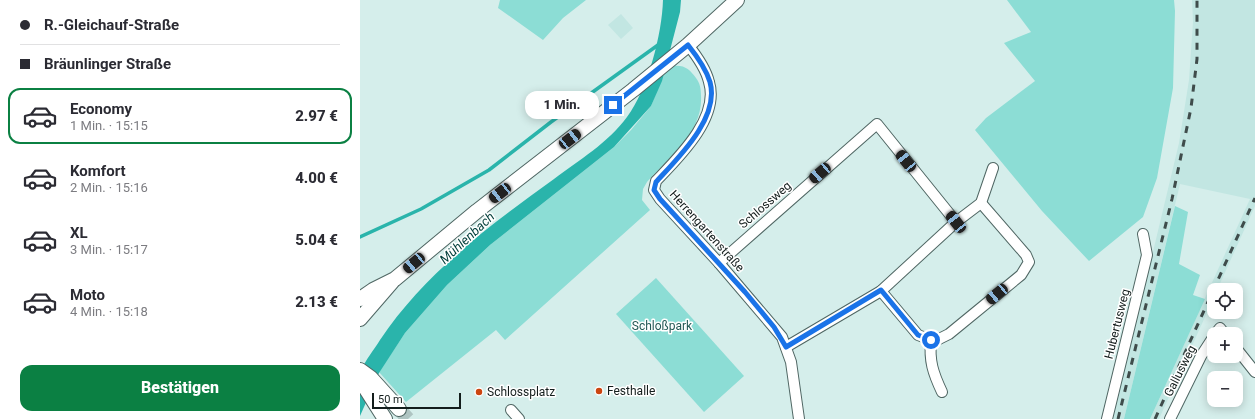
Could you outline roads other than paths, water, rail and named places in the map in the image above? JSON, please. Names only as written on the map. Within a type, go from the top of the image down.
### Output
[{"type":"main road","points":[[360,319],[395,279],[484,206],[633,90],[688,45],[737,0]]},
{"type":"main road","points":[[360,299],[373,290],[395,279]]},
{"type":"main road","points":[[360,370],[371,378],[399,409]]},
{"type":"main road","points":[[360,376],[362,383],[385,419]]},
{"type":"street","name":"Herrengartenstraße","points":[[688,45],[710,82],[711,98],[704,120],[693,140],[656,182],[654,190],[660,199],[719,263],[774,327],[786,347],[791,362],[799,419]]},
{"type":"street","name":"Schlossweg","points":[[719,263],[877,124],[956,222]]},
{"type":"street","points":[[786,347],[881,290],[956,222],[981,203],[994,168]]},
{"type":"street","points":[[881,290],[918,335],[931,340],[939,339],[949,334],[1021,275],[1029,262],[1026,255],[981,203]]},
{"type":"street","name":"Hubertusweg","points":[[1107,419],[1147,255],[1143,234]]},
{"type":"street","points":[[931,340],[930,356],[934,374],[942,392]]},
{"type":"street","name":"Gallusweg","points":[[1170,419],[1200,356],[1207,346]]},
{"type":"street","points":[[1243,357],[1255,372]]},
{"type":"street","points":[[511,410],[519,419]]},
{"type":"waterway","points":[[360,237],[421,209],[489,170],[551,122],[658,45]]},
{"type":"tunnel","points":[[399,409],[408,419]]},
{"type":"railway","points":[[1118,419],[1172,199],[1191,108],[1197,59],[1197,0]]},
{"type":"railway","points":[[1155,419],[1255,198]]},
{"type":"place","name":"Festhalle","points":[[599,391]]},
{"type":"place","name":"Schlossplatz","points":[[479,392]]},
{"type":"water label","name":"Mühlenbach","points":[[467,238]]},
{"type":"park label","name":"Schloßpark","points":[[662,326]]}]
